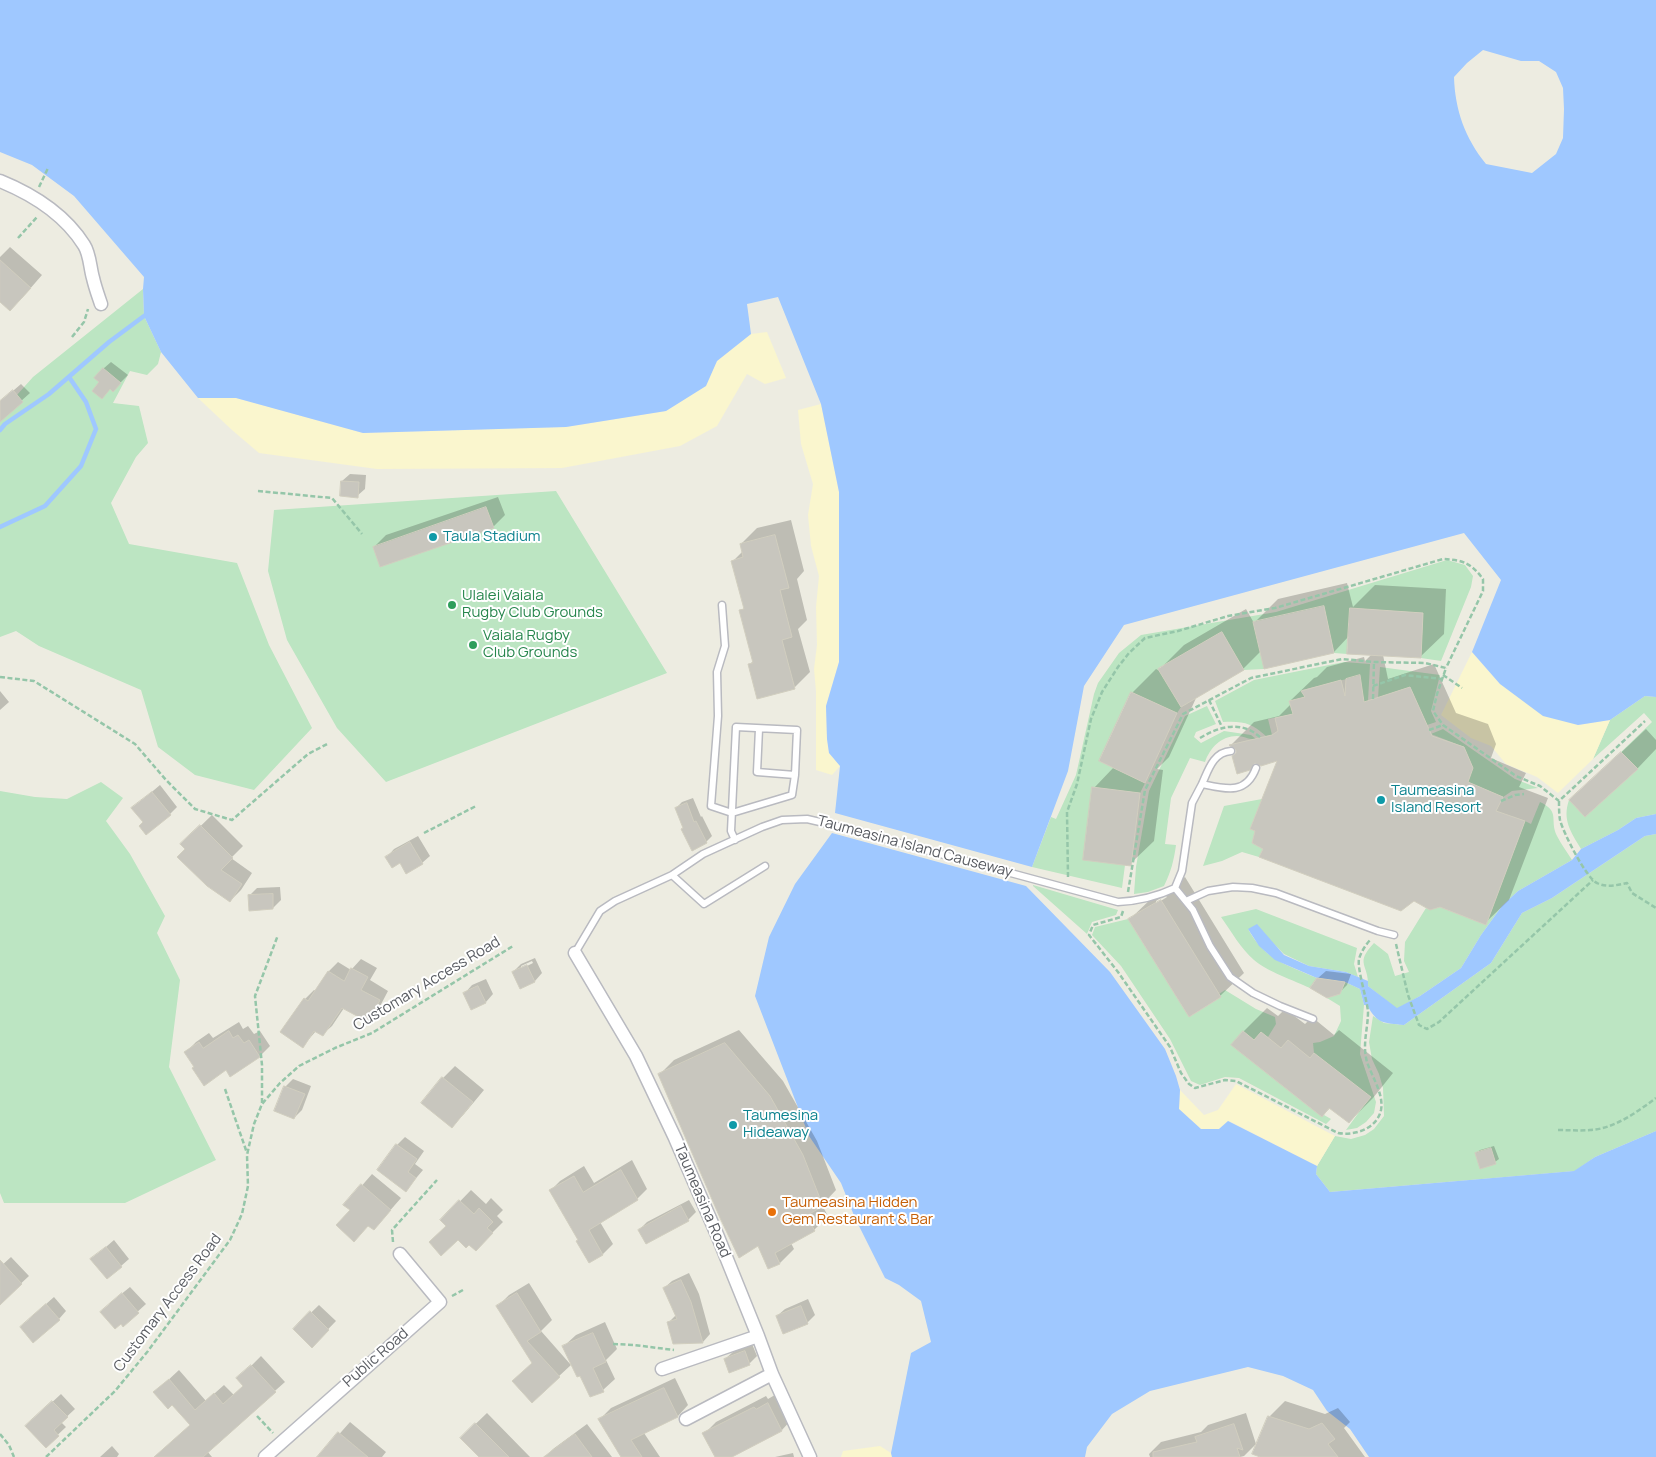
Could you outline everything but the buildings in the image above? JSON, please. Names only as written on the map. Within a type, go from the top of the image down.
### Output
[{"type":"street","points":[[0,181],[19,188],[60,216],[85,246],[101,304]]},
{"type":"street","name":"Taumeasina Road","points":[[575,954],[636,1056],[679,1147],[772,1374],[810,1457]]},
{"type":"street","name":"Public Road","points":[[265,1457],[440,1302],[400,1254]]},
{"type":"street","points":[[662,1368],[758,1336]]},
{"type":"street","points":[[686,1419],[772,1374]]},
{"type":"lane","points":[[722,605],[725,646],[717,672],[718,716],[711,806],[732,813],[792,795],[797,730],[736,727],[732,813],[731,831],[735,840]]},
{"type":"lane","points":[[759,729],[757,772],[795,775]]},
{"type":"lane","points":[[1231,751],[1226,751],[1217,756],[1192,803],[1182,871],[1175,888],[1193,910],[1210,946],[1230,976],[1253,993],[1313,1019]]},
{"type":"lane","points":[[1202,784],[1233,789],[1244,786],[1253,778],[1256,768]]},
{"type":"lane","name":"Taumeasina Island Causeway","points":[[575,954],[600,911],[615,901],[672,875],[704,854],[762,826],[782,820],[806,819],[833,825],[1118,902],[1142,900],[1175,888]]},
{"type":"lane","points":[[672,875],[704,904],[765,866]]},
{"type":"lane","points":[[1186,902],[1208,891],[1233,887],[1252,888],[1276,893],[1378,931],[1394,935]]},
{"type":"path","points":[[33,197],[48,168]]},
{"type":"path","points":[[18,238],[47,207]]},
{"type":"path","points":[[72,337],[84,322],[88,308]]},
{"type":"path","points":[[258,491],[332,498],[362,534]]},
{"type":"path","points":[[1069,888],[1068,812],[1077,784],[1091,719],[1102,692],[1118,667],[1145,638],[1178,631],[1228,616],[1275,608],[1443,559],[1461,560],[1475,568],[1484,579],[1483,591],[1446,668],[1433,711],[1443,725],[1516,776],[1540,786],[1559,801],[1560,819],[1565,836],[1588,874],[1596,883],[1611,886],[1627,883],[1632,893],[1656,908]]},
{"type":"path","points":[[1378,931],[1365,946],[1359,961],[1368,1014],[1365,1044],[1367,1062],[1374,1077],[1381,1109],[1377,1120],[1357,1133],[1346,1135],[1338,1133],[1236,1081],[1225,1080],[1195,1088],[1189,1084],[1181,1073],[1170,1046],[1118,972],[1089,935],[1093,925],[1121,917],[1126,901],[1145,790],[1183,714],[1251,678],[1342,659],[1425,663],[1446,668]]},
{"type":"path","points":[[1372,699],[1374,662]]},
{"type":"path","points":[[1373,686],[1405,675],[1443,677],[1462,688]]},
{"type":"path","points":[[0,678],[34,681],[135,744],[166,780],[195,809],[232,820],[308,754],[329,743]]},
{"type":"path","points":[[1210,700],[1222,727]]},
{"type":"path","points":[[1559,801],[1645,721]]},
{"type":"path","points":[[1430,730],[1443,725]]},
{"type":"path","points":[[1200,738],[1222,727],[1245,728],[1254,731],[1261,738]]},
{"type":"path","points":[[1501,801],[1515,795],[1524,794]]},
{"type":"path","points":[[424,834],[476,806]]},
{"type":"path","points":[[1394,935],[1401,968],[1419,1025],[1427,1028],[1439,1022],[1593,880]]},
{"type":"path","points":[[262,1104],[262,1065],[255,996],[278,935]]},
{"type":"path","name":"Customary Access Road","points":[[46,1457],[115,1391],[148,1351],[230,1240],[242,1214],[248,1186],[248,1155],[254,1124],[262,1104],[280,1083],[299,1066],[335,1048],[372,1033],[513,946]]},
{"type":"path","points":[[225,1089],[248,1155]]},
{"type":"path","points":[[1558,1130],[1591,1130],[1604,1127],[1634,1114],[1656,1098]]},
{"type":"path","points":[[400,1254],[393,1242],[392,1230],[437,1180]]},
{"type":"path","points":[[613,1344],[678,1350]]},
{"type":"path","points":[[257,1416],[281,1441]]},
{"type":"path","points":[[0,1434],[9,1445],[14,1457]]},
{"type":"green space","points":[[143,289],[144,316],[161,352],[158,364],[147,375],[130,371],[113,403],[139,406],[148,443],[136,457],[111,503],[129,544],[237,563],[269,645],[312,728],[254,790],[195,775],[158,747],[141,690],[39,646],[16,631],[0,637],[0,414],[33,377]]},
{"type":"green space","name":"Ulalei Vaiala Rugby Club Grounds","points":[[556,491],[667,673],[386,782],[337,728],[287,640],[268,571],[274,510]]},
{"type":"green space","points":[[1447,560],[1465,565],[1473,576],[1471,587],[1441,661],[1421,658],[1423,613],[1350,608],[1347,654],[1334,653],[1324,607],[1264,669],[1244,670],[1221,632],[1159,668],[1181,707],[1177,713],[1131,692],[1099,761],[1145,783],[1140,793],[1092,787],[1125,865],[1122,888],[1032,867],[1051,817],[1056,819],[1076,775],[1098,683],[1119,653],[1141,635],[1276,612]]},
{"type":"green space","points":[[1344,662],[1370,664],[1368,701],[1364,702],[1359,676],[1302,690],[1305,697],[1289,701],[1293,714],[1268,719],[1272,735],[1266,736],[1247,724],[1223,722],[1215,701],[1254,680]]},
{"type":"green space","points":[[1380,667],[1440,675],[1431,711],[1436,722],[1427,725],[1410,687],[1378,698]]},
{"type":"green space","points":[[1645,696],[1656,697],[1656,814],[1636,818],[1618,830],[1581,849],[1567,820],[1569,800],[1585,817],[1637,770],[1621,752],[1652,722],[1644,713],[1593,759],[1610,720]]},
{"type":"green space","points":[[1207,706],[1216,724],[1196,732],[1194,737],[1201,743],[1224,731],[1251,735],[1256,739],[1240,736],[1226,738],[1213,748],[1205,762],[1190,758],[1171,798],[1165,844],[1176,845],[1169,876],[1164,886],[1148,892],[1134,894],[1136,867],[1149,791],[1185,716]]},
{"type":"green space","points":[[1443,729],[1515,779],[1538,788],[1512,791],[1503,797],[1468,782],[1473,768],[1464,747],[1431,734]]},
{"type":"green space","points":[[101,782],[123,798],[106,821],[130,854],[165,916],[157,933],[180,980],[169,1067],[216,1160],[125,1203],[4,1203],[0,1193],[0,791],[35,797],[67,799]]},
{"type":"green space","points":[[1262,799],[1250,829],[1255,831],[1252,843],[1263,849],[1259,857],[1242,852],[1222,861],[1203,866],[1224,806]]},
{"type":"green space","points":[[1540,802],[1550,809],[1557,836],[1572,860],[1518,891],[1502,906],[1481,935],[1461,968],[1420,996],[1397,1009],[1368,986],[1364,960],[1365,955],[1374,943],[1388,954],[1395,976],[1409,972],[1404,961],[1405,942],[1426,908],[1430,910],[1440,907],[1486,925],[1525,821],[1531,824]]},
{"type":"green space","points":[[1656,834],[1656,1131],[1595,1157],[1575,1171],[1330,1192],[1316,1174],[1317,1166],[1335,1136],[1351,1139],[1365,1135],[1374,1129],[1384,1116],[1383,1088],[1372,1059],[1369,1042],[1373,1016],[1384,1023],[1404,1025],[1491,963],[1522,913],[1552,898],[1645,836]]},
{"type":"green space","points":[[1033,886],[1118,910],[1116,915],[1092,922],[1087,934]]},
{"type":"green space","points":[[1256,909],[1357,948],[1354,964],[1358,977],[1346,972],[1309,966],[1284,954],[1272,942],[1248,929],[1269,955],[1286,965],[1317,978],[1310,988],[1259,964],[1236,940],[1221,917]]},
{"type":"green space","points":[[1128,919],[1189,1017],[1221,997],[1219,994],[1225,990],[1256,1009],[1275,1017],[1276,1024],[1268,1037],[1261,1032],[1254,1040],[1243,1031],[1232,1045],[1322,1117],[1324,1115],[1331,1119],[1326,1124],[1239,1078],[1225,1077],[1200,1085],[1191,1081],[1170,1039],[1121,966],[1092,935],[1095,927]]},
{"type":"green space","points":[[1345,982],[1360,989],[1364,1005],[1360,1054],[1376,1102],[1374,1113],[1366,1122],[1357,1128],[1346,1130],[1370,1097],[1314,1053],[1313,1043],[1334,1036],[1341,1021],[1340,1006],[1327,998],[1340,994]]},
{"type":"sand","points":[[767,332],[786,378],[765,384],[747,374],[717,426],[680,446],[562,468],[377,469],[259,453],[198,398],[236,398],[363,433],[566,427],[666,411],[705,386],[717,361],[751,334]]},
{"type":"sand","points":[[821,404],[839,492],[839,662],[826,706],[829,753],[840,766],[832,775],[816,770],[816,691],[814,669],[817,645],[816,607],[819,576],[811,546],[808,515],[813,484],[801,444],[798,410]]},
{"type":"sand","points":[[1472,652],[1500,684],[1578,725],[1610,720],[1593,759],[1558,793],[1537,777],[1506,764],[1491,746],[1471,738],[1441,715]]},
{"type":"sand","points":[[1236,1084],[1335,1136],[1317,1166],[1229,1121],[1219,1129],[1201,1129],[1179,1109],[1180,1090],[1204,1115],[1218,1110]]},
{"type":"sand","points":[[880,1446],[891,1453],[892,1457],[841,1457],[843,1451]]},
{"type":"water","points":[[0,0],[1656,0],[1656,697],[1645,696],[1610,720],[1578,725],[1543,716],[1500,684],[1472,652],[1501,580],[1464,533],[1124,625],[1084,686],[1068,771],[1032,867],[835,813],[840,766],[829,753],[826,706],[839,662],[839,492],[821,404],[778,297],[747,304],[751,334],[717,361],[706,386],[666,411],[566,427],[363,433],[236,398],[198,398],[161,352],[144,316],[144,277],[74,196],[32,165],[0,152]],"holes":[[[1483,50],[1521,61],[1539,61],[1556,72],[1563,88],[1563,138],[1556,154],[1532,173],[1486,164],[1467,134],[1456,101],[1454,77]]]},
{"type":"water","points":[[1656,814],[1656,834],[1645,836],[1552,898],[1522,913],[1491,963],[1404,1025],[1386,1023],[1374,1016],[1367,1005],[1364,1005],[1360,989],[1345,982],[1317,978],[1275,960],[1259,946],[1248,929],[1257,924],[1284,955],[1309,966],[1346,972],[1368,981],[1368,986],[1397,1008],[1420,996],[1461,968],[1481,935],[1502,906],[1518,891],[1572,860],[1581,849],[1618,830],[1636,818]]},
{"type":"water","points":[[832,833],[1026,886],[1110,972],[1165,1049],[1180,1090],[1179,1109],[1201,1129],[1219,1129],[1228,1121],[1317,1166],[1316,1174],[1330,1192],[1574,1171],[1595,1157],[1656,1131],[1656,1457],[1369,1457],[1350,1429],[1327,1411],[1313,1390],[1283,1376],[1248,1367],[1150,1391],[1112,1414],[1087,1447],[1085,1457],[892,1457],[891,1453],[911,1353],[931,1342],[921,1301],[899,1285],[885,1278],[855,1218],[841,1183],[809,1136],[755,996],[769,937],[795,884]]},
{"type":"waterway","points":[[0,430],[5,424],[49,394],[109,342],[144,316]]},
{"type":"waterway","points":[[0,527],[45,506],[81,466],[96,429],[86,402],[69,377]]},
{"type":"place","name":"Taula Stadium","points":[[433,537]]},
{"type":"place","name":"Ulalei Vaiala Rugby Club Grounds","points":[[452,605]]},
{"type":"place","name":"Vaiala Rugby Club Grounds","points":[[473,645]]},
{"type":"place","name":"Taumeasina Island Resort","points":[[1381,800]]},
{"type":"place","name":"Taumesina Hideaway","points":[[733,1125]]},
{"type":"place","name":"Taumeasina Hidden Gem Restaurant & Bar","points":[[772,1212]]}]
